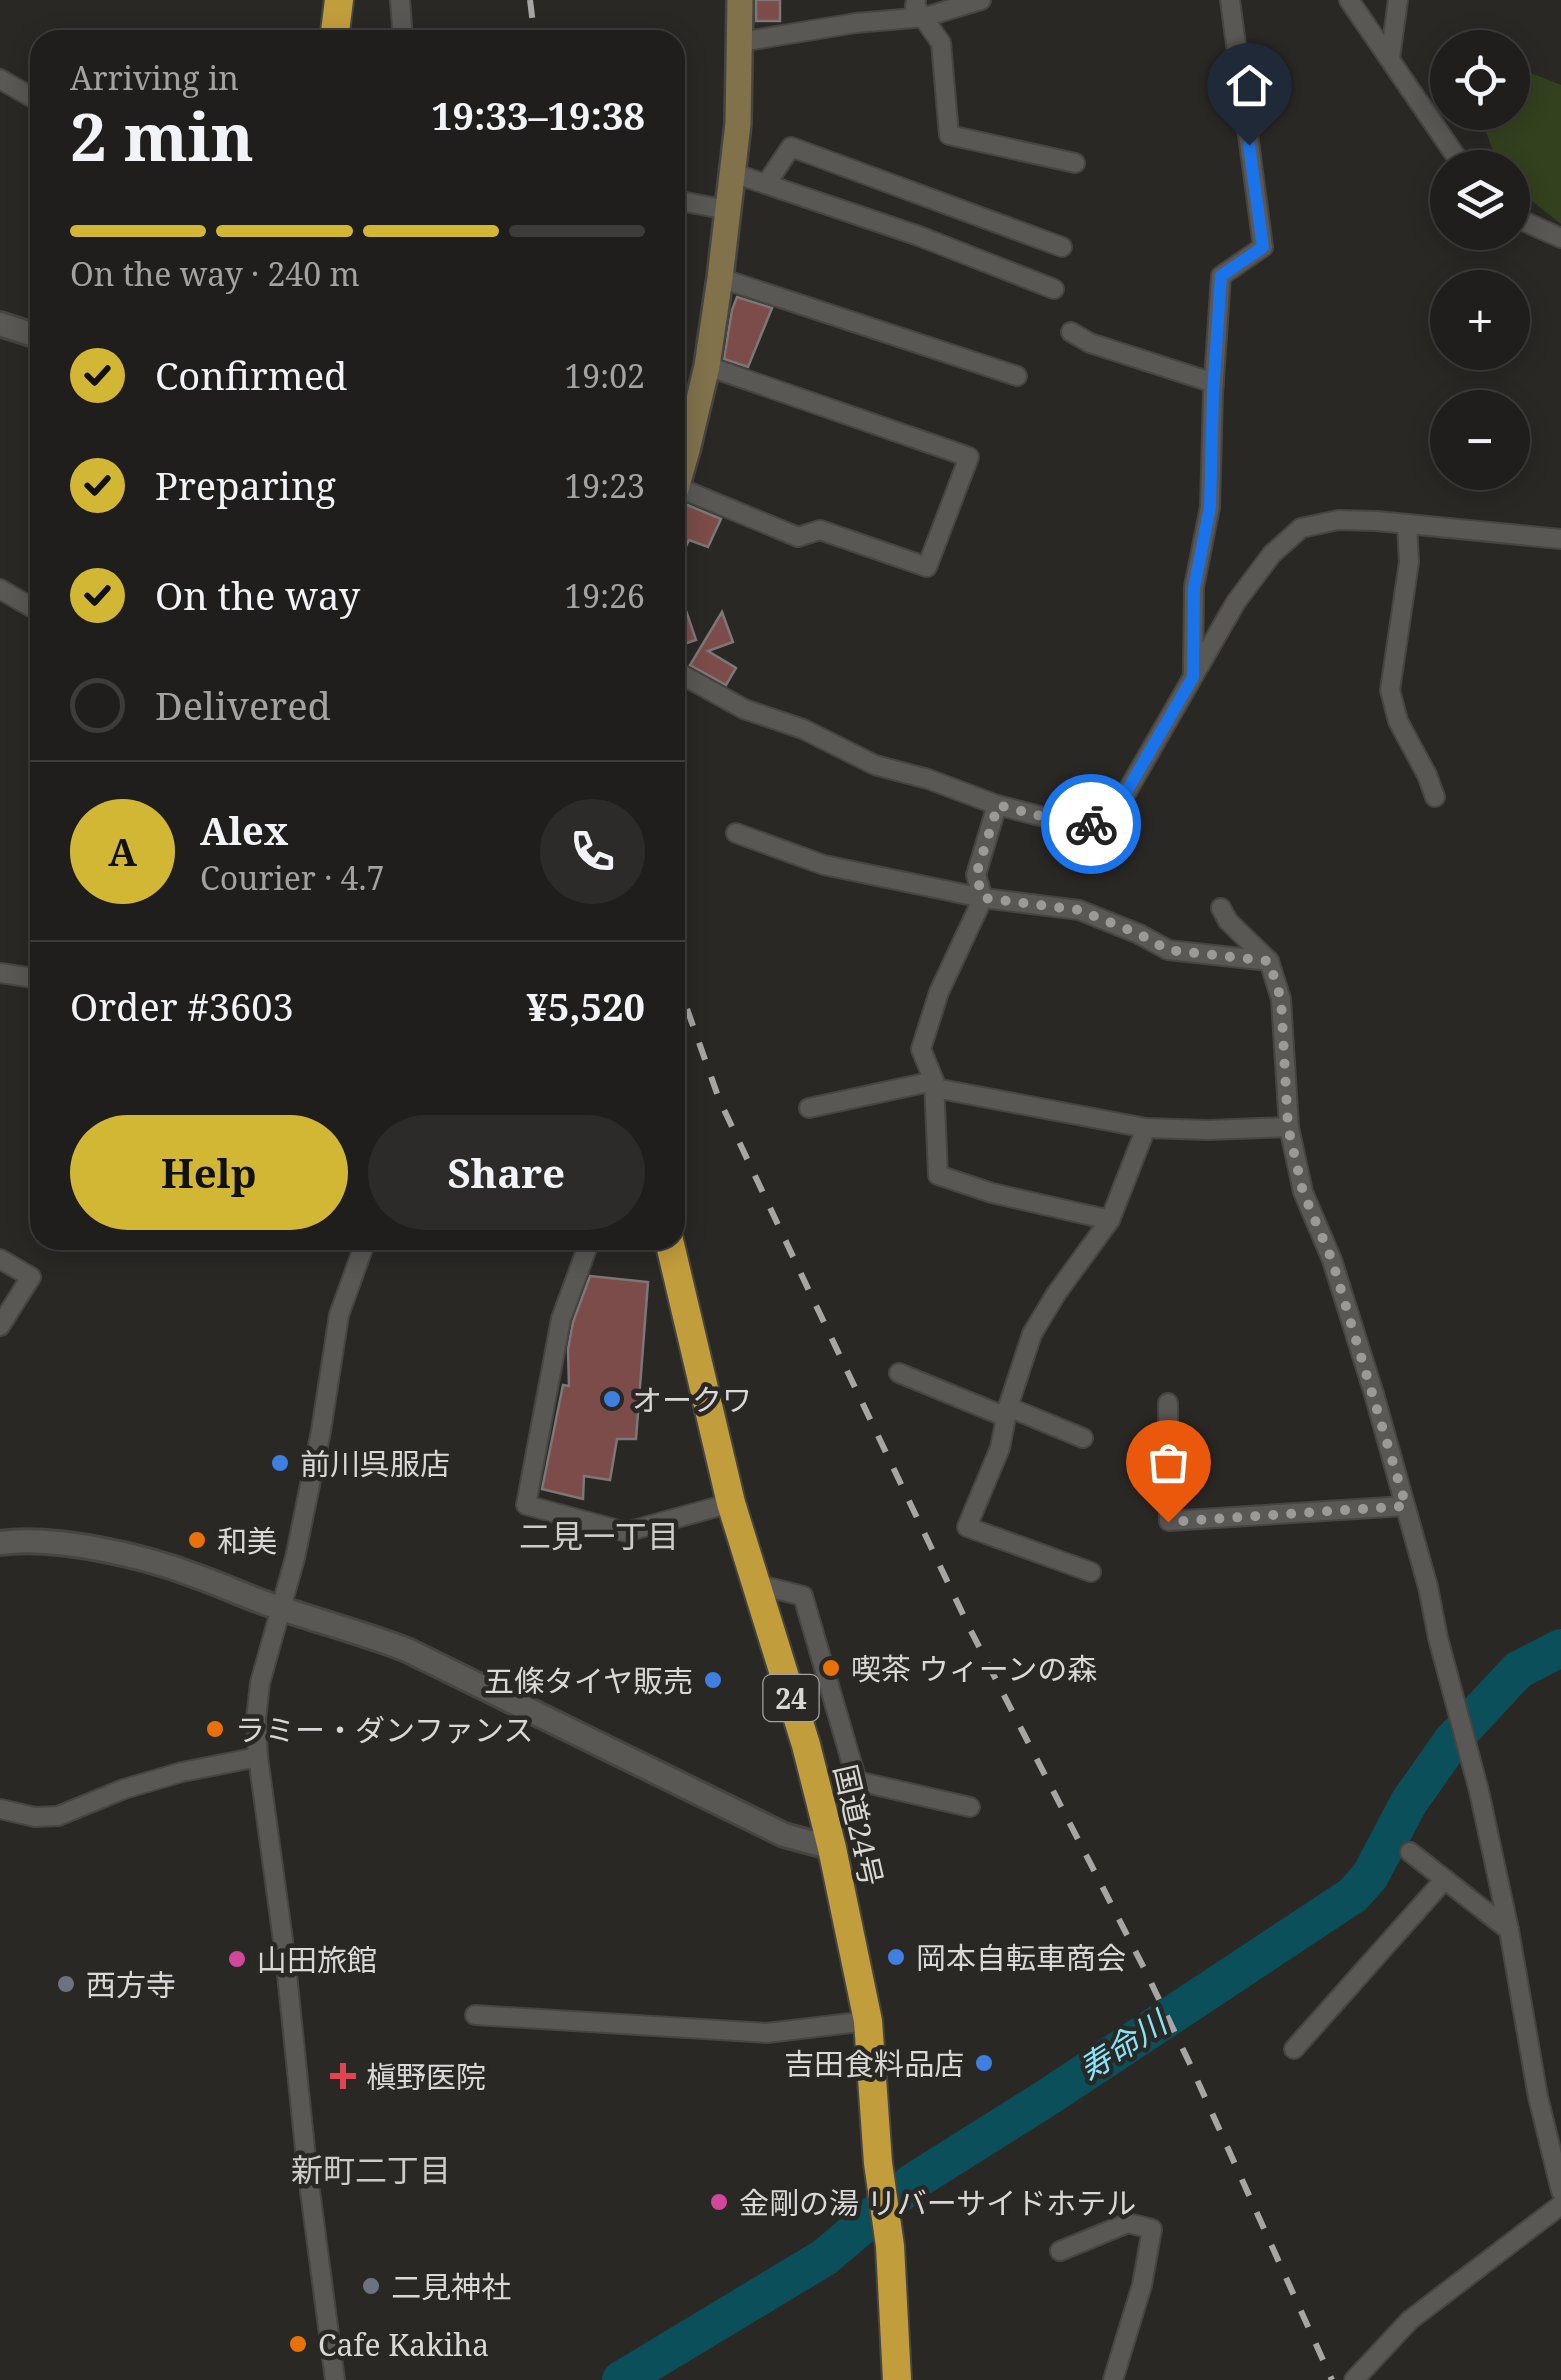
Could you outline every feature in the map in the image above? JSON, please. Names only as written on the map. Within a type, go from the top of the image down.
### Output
[{"type":"highway","points":[[336,30],[340,0]]},
{"type":"highway","name":"国道24号","points":[[672,1250],[731,1503],[806,1746],[832,1848],[868,2021],[878,2163],[890,2246],[897,2380]]},
{"type":"main road","points":[[685,453],[706,366],[733,173],[738,124],[740,0]]},
{"type":"street","points":[[400,0],[403,30]]},
{"type":"street","points":[[740,42],[981,0]]},
{"type":"street","points":[[1193,677],[1194,588],[1210,507],[1221,276],[1263,247],[1230,0]]},
{"type":"street","points":[[1349,0],[1452,150]]},
{"type":"street","points":[[1390,58],[1398,0]]},
{"type":"street","points":[[920,8],[941,43],[949,135],[1074,163]]},
{"type":"street","points":[[0,79],[30,96]]},
{"type":"street","points":[[766,184],[791,146],[1062,246]]},
{"type":"street","points":[[733,173],[919,236],[1054,289]]},
{"type":"street","points":[[685,202],[728,210]]},
{"type":"street","points":[[1530,224],[1561,238]]},
{"type":"street","points":[[720,278],[1017,376]]},
{"type":"street","points":[[0,324],[30,334]]},
{"type":"street","points":[[1071,332],[1090,343],[1214,383]]},
{"type":"street","points":[[685,493],[798,537],[820,530],[927,567],[969,457],[706,366]]},
{"type":"street","points":[[685,676],[744,708],[803,729],[875,765],[928,779],[998,805],[1079,826],[1110,820],[1236,602],[1272,554],[1300,528],[1338,520],[1561,539]]},
{"type":"street","points":[[1407,524],[1409,562],[1390,690],[1398,720],[1434,796]]},
{"type":"street","points":[[0,589],[30,606]]},
{"type":"street","points":[[998,805],[976,875],[983,898],[939,992],[921,1049],[935,1084],[938,1176],[1110,1220]]},
{"type":"street","points":[[736,834],[824,865],[983,898],[1079,910],[1168,950],[1269,961]]},
{"type":"street","points":[[1221,908],[1228,921],[1269,961],[1281,999],[1288,1127],[1303,1192],[1332,1260],[1406,1506],[1480,1791],[1510,1930],[1538,2097],[1561,2192]]},
{"type":"street","points":[[0,973],[30,978]]},
{"type":"street","points":[[809,1108],[935,1084],[1146,1128],[1288,1127]]},
{"type":"street","points":[[1091,1572],[966,1527],[1000,1448],[1032,1334],[1110,1220],[1146,1128]]},
{"type":"street","points":[[335,2380],[256,1719],[260,1683],[295,1558],[339,1315],[362,1250]]},
{"type":"street","points":[[586,1250],[561,1319],[526,1506],[626,1532],[731,1503]]},
{"type":"street","points":[[0,1259],[31,1277],[0,1326]]},
{"type":"street","points":[[899,1374],[1084,1438]]},
{"type":"street","points":[[1168,1403],[1168,1522],[1406,1506]]},
{"type":"street","points":[[0,1543],[22,1540],[101,1549],[191,1574],[280,1608],[374,1636],[784,1835],[832,1848]]},
{"type":"street","points":[[756,1584],[803,1596],[856,1781],[970,1807]]},
{"type":"street","points":[[0,1809],[35,1817],[58,1816],[124,1789],[182,1772],[258,1757]]},
{"type":"street","points":[[1410,1852],[1510,1930]]},
{"type":"street","points":[[1294,2048],[1445,1879]]},
{"type":"street","points":[[476,2015],[768,2033],[868,2021]]},
{"type":"street","points":[[1354,2380],[1410,2320],[1561,2205]]},
{"type":"street","points":[[1060,2251],[1128,2223],[1152,2230],[1142,2284],[1113,2380]]},
{"type":"green space","points":[[1530,73],[1561,85],[1561,224],[1530,199],[1530,150],[1493,150],[1485,130],[1530,130]]},
{"type":"building","points":[[756,0],[780,0],[780,21],[756,21]]},
{"type":"building","points":[[737,297],[772,308],[748,367],[724,359]]},
{"type":"building","points":[[685,504],[721,519],[708,547],[689,540],[685,548]]},
{"type":"building","points":[[685,608],[696,640],[685,644]]},
{"type":"building","points":[[722,612],[733,642],[708,651],[736,668],[726,685],[690,665]]},
{"type":"building","points":[[590,1276],[648,1282],[636,1439],[617,1439],[610,1480],[584,1476],[583,1499],[542,1489],[563,1385],[569,1386],[568,1349],[573,1322]]},
{"type":"waterway","name":"寿命川","points":[[621,2380],[825,2257],[913,2182],[1353,1895],[1370,1876],[1409,1802],[1452,1741],[1518,1670],[1561,1648]]},
{"type":"railway","points":[[530,0],[534,30]]},
{"type":"railway","points":[[685,1003],[719,1099],[969,1627],[1190,2064],[1332,2380]]},
{"type":"way so far","points":[[1091,824],[1079,826],[998,805],[976,875],[983,898],[1079,910],[1168,950],[1269,961],[1281,999],[1288,1127],[1303,1192],[1332,1260],[1406,1506],[1168,1522]]},
{"type":"place","name":"オークワ","points":[[612,1399]]},
{"type":"place","name":"前川呉服店","points":[[280,1463]]},
{"type":"place","name":"和美","points":[[197,1540]]},
{"type":"place","name":"喫茶 ウィーンの森","points":[[831,1668]]},
{"type":"place","name":"五條タイヤ販売","points":[[713,1680]]},
{"type":"place","name":"ラミー・ダンファンス","points":[[215,1729]]},
{"type":"place","name":"岡本自転車商会","points":[[896,1957]]},
{"type":"place","name":"山田旅館","points":[[237,1959]]},
{"type":"place","name":"西方寺","points":[[66,1984]]},
{"type":"place","name":"吉田食料品店","points":[[984,2063]]},
{"type":"place","name":"槇野医院","points":[[343,2076]]},
{"type":"place","name":"金剛の湯 リバーサイドホテル","points":[[719,2202]]},
{"type":"place","name":"二見神社","points":[[371,2286]]},
{"type":"place","name":"Cafe Kakiha","points":[[298,2344]]},
{"type":"district","name":"二見一丁目","points":[[599,1535]]},
{"type":"district","name":"新町二丁目","points":[[371,2169]]},
{"type":"route","points":[[1091,824],[1110,820],[1193,677],[1194,588],[1210,507],[1221,276],[1263,247],[1249,145]]}]
